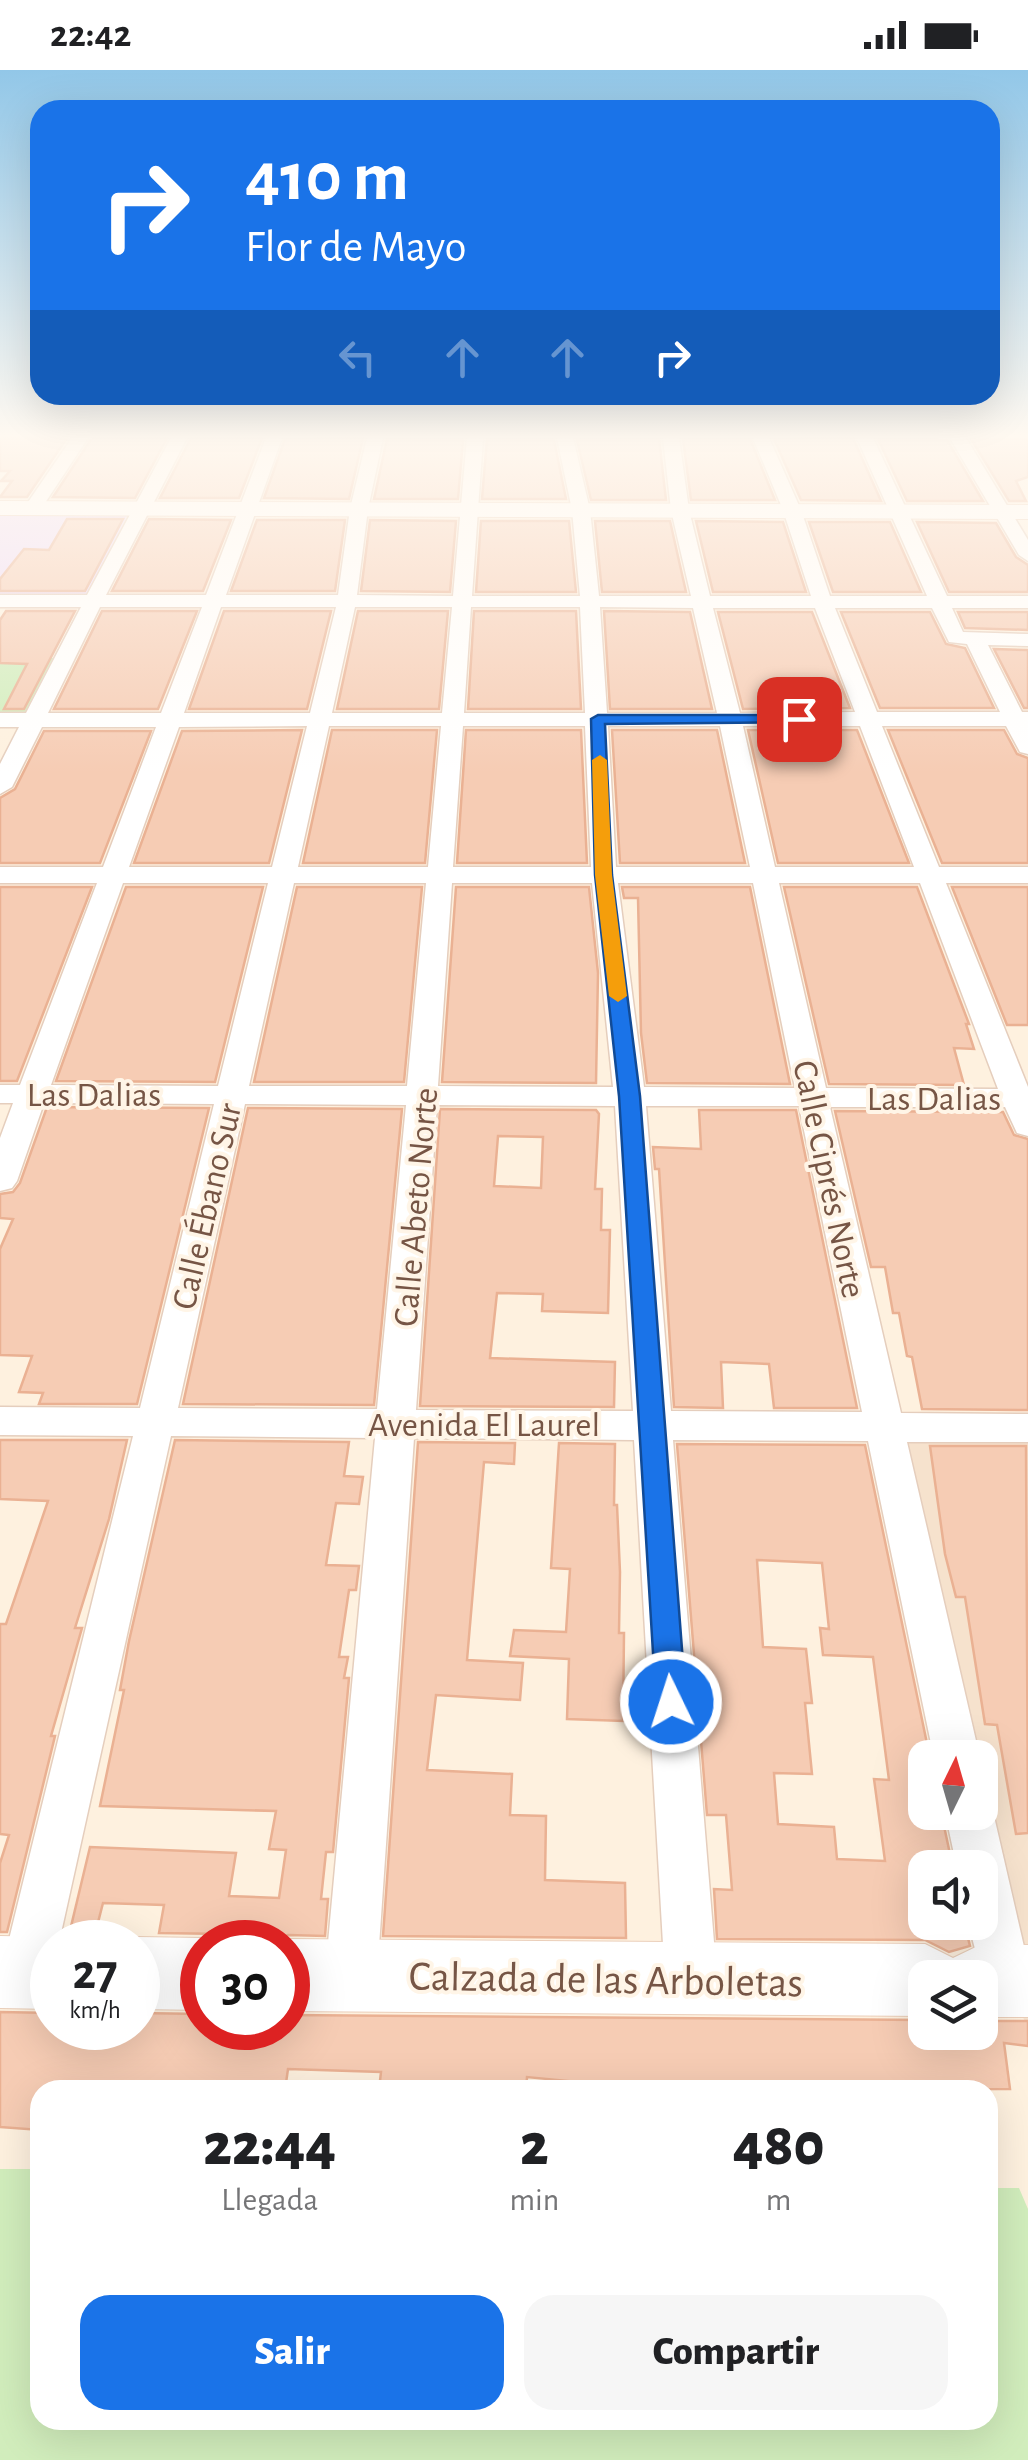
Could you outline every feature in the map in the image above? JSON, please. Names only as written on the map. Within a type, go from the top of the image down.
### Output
[{"type":"street","points":[[0,786],[119,550]]},
{"type":"street","points":[[0,1181],[236,550]]},
{"type":"street","name":"Calle Ébano Sur","points":[[26,1972],[320,720],[347,601],[354,550]]},
{"type":"street","name":"Calle Abeto Norte","points":[[319,1975],[396,1424],[468,550]]},
{"type":"street","points":[[585,550],[598,719],[604,875],[630,1096],[691,1978]]},
{"type":"street","name":"Calle Ciprés Norte","points":[[690,550],[953,1740]]},
{"type":"street","points":[[805,550],[868,719],[1024,1108]]},
{"type":"street","points":[[917,550],[938,602],[1021,719],[1028,747]]},
{"type":"street","points":[[0,601],[1028,602]]},
{"type":"street","points":[[965,638],[1028,640]]},
{"type":"street","points":[[0,720],[1021,719]]},
{"type":"street","points":[[0,876],[1028,875]]},
{"type":"street","name":"Las Dalias","points":[[0,1094],[812,1098],[1024,1108]]},
{"type":"street","name":"Avenida El Laurel","points":[[0,1421],[1028,1428]]},
{"type":"street","points":[[973,1830],[1005,1981]]},
{"type":"street","name":"Calzada de las Arboletas","points":[[319,1975],[908,1980]]},
{"type":"shaded area","points":[[0,550],[110,550],[87,597],[0,597]]},
{"type":"shaded area","points":[[884,1427],[1028,1428],[1028,2028],[1006,1981],[998,1929],[998,1850],[986,1850],[983,1830],[998,1830],[998,1740],[953,1740]]},
{"type":"green space","points":[[0,658],[55,658],[26,713],[0,713]]},
{"type":"green space","points":[[0,2169],[30,2169],[30,2430],[998,2430],[998,2188],[1019,2188],[1028,2209],[1028,2460],[0,2460]]},
{"type":"building","points":[[24,550],[107,550],[85,591],[0,591],[0,579]]},
{"type":"building","points":[[133,550],[219,550],[203,591],[112,591]]},
{"type":"building","points":[[246,550],[341,550],[335,591],[231,591]]},
{"type":"building","points":[[366,550],[454,550],[450,592],[361,591]]},
{"type":"building","points":[[479,550],[572,550],[576,592],[476,592]]},
{"type":"building","points":[[598,550],[676,550],[686,592],[602,592]]},
{"type":"building","points":[[703,550],[792,550],[806,592],[713,592]]},
{"type":"building","points":[[818,550],[902,550],[921,592],[833,592]]},
{"type":"building","points":[[930,550],[1012,550],[1028,565],[1028,592],[949,592]]},
{"type":"building","points":[[6,611],[75,611],[24,709],[4,709],[27,664],[0,663],[0,620]]},
{"type":"building","points":[[102,611],[197,611],[158,709],[54,709]]},
{"type":"building","points":[[224,611],[331,611],[307,709],[189,709]]},
{"type":"building","points":[[358,611],[448,611],[439,709],[337,709]]},
{"type":"building","points":[[474,611],[576,611],[581,709],[468,709]]},
{"type":"building","points":[[604,611],[690,612],[712,709],[610,709]]},
{"type":"building","points":[[718,612],[812,612],[850,708],[743,709]]},
{"type":"building","points":[[841,612],[930,612],[946,644],[965,648],[994,708],[880,708]]},
{"type":"building","points":[[958,612],[1028,612],[1028,630],[965,628]]},
{"type":"building","points":[[994,649],[1028,650],[1028,708],[1024,708]]},
{"type":"building","points":[[302,730],[269,863],[134,863],[182,731]]},
{"type":"building","points":[[332,730],[437,730],[425,863],[303,863]]},
{"type":"building","points":[[466,730],[581,730],[587,863],[457,863]]},
{"type":"building","points":[[612,730],[717,730],[745,863],[620,863]]},
{"type":"building","points":[[748,730],[857,730],[909,863],[778,863]]},
{"type":"building","points":[[888,730],[1004,730],[1017,754],[1028,758],[1028,863],[942,863]]},
{"type":"building","points":[[44,731],[151,731],[100,863],[0,863],[0,798],[15,789]]},
{"type":"building","points":[[0,887],[92,887],[17,1081],[0,1081]]},
{"type":"building","points":[[126,887],[263,887],[215,1082],[56,1081]]},
{"type":"building","points":[[297,887],[422,887],[404,1082],[254,1082]]},
{"type":"building","points":[[456,887],[589,887],[598,973],[596,1083],[442,1082]]},
{"type":"building","points":[[622,887],[750,887],[790,1084],[647,1083],[641,1033],[638,898],[624,898]]},
{"type":"building","points":[[784,887],[917,887],[969,1024],[974,1049],[954,1048],[964,1085],[829,1084]]},
{"type":"building","points":[[952,887],[1028,887],[1028,1025],[1007,1025]]},
{"type":"building","points":[[47,1107],[209,1108],[137,1404],[39,1404],[43,1393],[19,1392],[32,1356],[0,1355],[0,1249],[13,1219],[0,1218],[0,1194],[13,1192],[20,1183]]},
{"type":"building","points":[[248,1108],[402,1109],[374,1405],[183,1404]]},
{"type":"building","points":[[440,1109],[596,1110],[599,1114],[595,1189],[602,1189],[601,1230],[610,1230],[608,1313],[542,1311],[543,1294],[497,1293],[490,1358],[615,1362],[614,1407],[420,1406]],"holes":[[[498,1136],[543,1137],[541,1188],[494,1186]]]},
{"type":"building","points":[[699,1110],[796,1110],[857,1408],[774,1408],[769,1364],[721,1362],[723,1408],[674,1407],[659,1169],[655,1169],[653,1147],[701,1149]]},
{"type":"building","points":[[835,1111],[1003,1112],[1014,1135],[1028,1139],[1028,1410],[922,1409],[899,1313],[893,1313],[885,1267],[871,1267]]},
{"type":"building","points":[[0,1440],[127,1440],[109,1519],[75,1628],[82,1628],[51,1736],[55,1736],[7,1932],[0,1932],[0,1863],[9,1835],[0,1834],[0,1624],[6,1624],[48,1501],[0,1499]]},
{"type":"building","points":[[175,1440],[349,1442],[344,1476],[363,1477],[359,1504],[336,1503],[326,1565],[359,1566],[356,1590],[349,1590],[339,1657],[348,1657],[344,1678],[349,1678],[333,1852],[326,1852],[321,1899],[328,1899],[325,1936],[310,1936],[310,1920],[180,1920],[180,1933],[160,1933],[164,1905],[103,1903],[99,1920],[73,1920],[90,1847],[236,1853],[229,1896],[279,1898],[286,1850],[269,1849],[276,1811],[100,1806],[124,1690],[120,1690]]},
{"type":"building","points":[[418,1442],[515,1443],[514,1464],[484,1462],[467,1660],[523,1663],[520,1700],[436,1695],[427,1770],[512,1774],[510,1815],[546,1816],[545,1880],[625,1883],[626,1938],[383,1936]]},
{"type":"building","points":[[559,1443],[615,1444],[619,1633],[624,1633],[623,1721],[567,1719],[569,1659],[510,1656],[514,1630],[566,1632],[570,1569],[551,1568]]},
{"type":"building","points":[[677,1444],[865,1445],[926,1740],[908,1740],[908,1830],[945,1830],[949,1850],[908,1850],[908,1940],[717,1939],[714,1889],[732,1890],[726,1815],[707,1815]],"holes":[[[757,1560],[822,1563],[829,1629],[820,1628],[823,1655],[873,1657],[889,1780],[874,1779],[885,1861],[837,1859],[834,1827],[778,1824],[774,1773],[812,1774],[805,1703],[812,1703],[806,1649],[763,1647]]]},
{"type":"building","points":[[930,1446],[1026,1446],[1028,1833],[1016,1834],[997,1725],[985,1724],[965,1597],[956,1597],[945,1554]]},
{"type":"building","points":[[925,1940],[968,1940],[970,1946],[949,1952]]},
{"type":"building","points":[[0,2012],[30,2013],[30,2050],[160,2050],[160,2013],[180,2014],[180,2050],[310,2050],[310,2015],[908,2020],[908,2050],[998,2050],[998,2021],[1028,2021],[1028,2046],[1004,2043],[1010,2089],[998,2089],[998,2080],[380,2080],[381,2072],[288,2069],[286,2080],[30,2080],[30,2129],[0,2127]]},
{"type":"slow traffic","points":[[600,760],[604,875],[618,996]]},
{"type":"route","points":[[671,1702],[630,1096],[604,875],[598,719],[799,719]]}]
